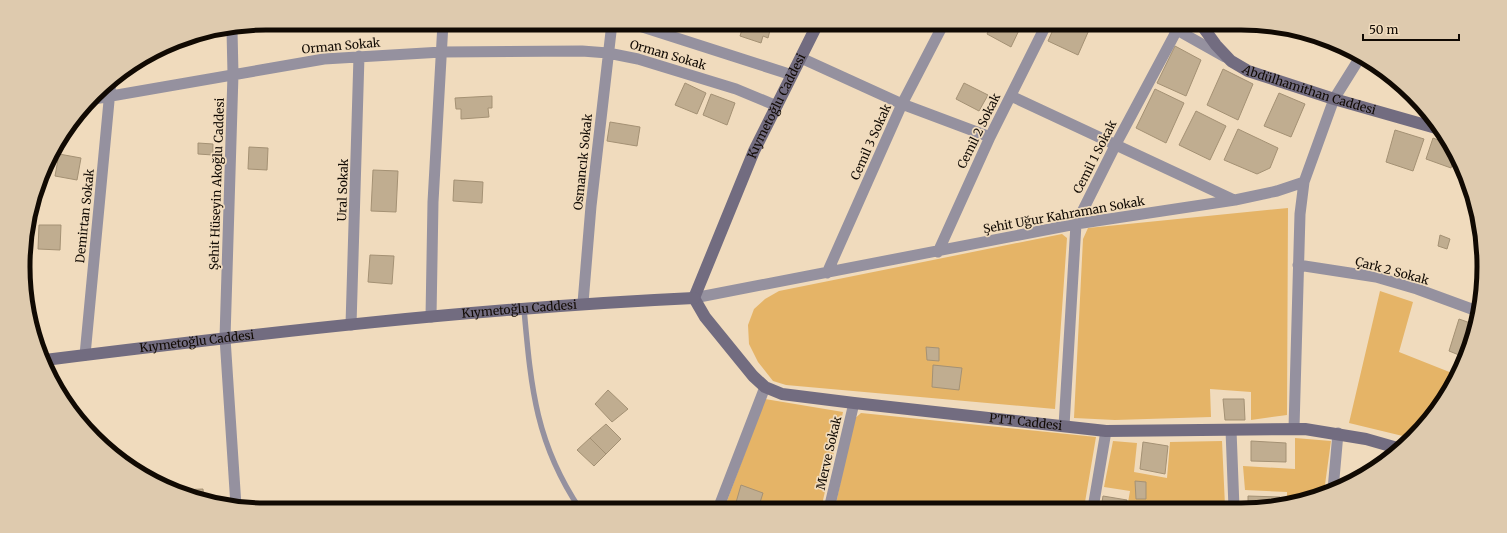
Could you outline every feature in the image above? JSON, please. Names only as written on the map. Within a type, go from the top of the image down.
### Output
[{"type":"street","points":[[431,316],[434,202],[443,30]]},
{"type":"street","name":"Osmancık Sokak","points":[[583,303],[611,30]]},
{"type":"street","points":[[651,30],[792,76]]},
{"type":"street","name":"Kıymetoğlu Caddesi","points":[[49,359],[225,338],[431,316],[583,303],[694,298],[754,151],[815,30]]},
{"type":"street","name":"Cemil 3 Sokak","points":[[827,273],[902,104],[940,30]]},
{"type":"street","name":"Cemil 2 Sokak","points":[[938,252],[990,137],[1044,30]]},
{"type":"street","name":"Cemil 1 Sokak","points":[[1064,426],[1076,224],[1116,144],[1178,30]]},
{"type":"street","points":[[1184,30],[1231,61]]},
{"type":"street","name":"Abdülhamithan Caddesi","points":[[1205,30],[1216,45],[1231,61],[1248,71],[1334,99],[1431,126]]},
{"type":"street","name":"Şehit Hüseyin Akoğlu Caddesi","points":[[232,33],[233,74],[225,338],[236,501]]},
{"type":"street","name":"Orman Sokak","points":[[102,96],[324,59],[442,52],[608,53],[638,59],[736,89],[777,106]]},
{"type":"street","name":"Ural Sokak","points":[[351,325],[359,56]]},
{"type":"street","points":[[801,58],[902,104],[990,137]]},
{"type":"street","points":[[1294,428],[1300,214],[1304,182],[1334,99],[1357,61]]},
{"type":"street","name":"Demirtan Sokak","points":[[85,355],[110,90]]},
{"type":"street","points":[[1011,96],[1235,200]]},
{"type":"street","name":"Şehit Uğur Kahraman Sokak","points":[[694,298],[938,252],[1076,224],[1235,200],[1277,191],[1304,182]]},
{"type":"street","name":"Çark 2 Sokak","points":[[1298,265],[1376,278],[1417,289],[1473,309]]},
{"type":"street","name":"PTT Caddesi","points":[[694,298],[705,317],[753,376],[765,387],[782,394],[1106,431],[1294,428],[1338,433],[1393,447]]},
{"type":"street","points":[[720,503],[765,387]]},
{"type":"street","name":"Merve Sokak","points":[[830,503],[854,403]]},
{"type":"street","points":[[1231,430],[1234,503]]},
{"type":"street","points":[[1094,503],[1106,431]]},
{"type":"street","points":[[1334,484],[1338,433]]},
{"type":"lane","points":[[524,308],[530,379],[538,419],[557,471],[576,503]]},
{"type":"shaded area","points":[[1288,208],[1287,415],[1251,420],[1251,392],[1210,389],[1211,417],[1115,420],[1074,418],[1083,239],[1088,228]]},
{"type":"shaded area","points":[[1062,234],[1067,238],[1055,409],[786,385],[773,381],[758,362],[749,344],[748,325],[754,309],[765,299],[779,291]]},
{"type":"shaded area","points":[[1380,291],[1413,302],[1399,352],[1452,373],[1437,398],[1405,437],[1349,423]]},
{"type":"shaded area","points":[[765,399],[843,412],[822,503],[726,503]]},
{"type":"shaded area","points":[[861,413],[1096,437],[1085,503],[836,503],[853,420]]},
{"type":"shaded area","points":[[1295,438],[1331,441],[1325,487],[1302,495],[1287,498],[1287,492],[1245,490],[1243,466],[1295,469]]},
{"type":"shaded area","points":[[1113,441],[1137,443],[1134,472],[1167,478],[1170,442],[1222,441],[1225,503],[1128,503],[1130,491],[1104,487]]},
{"type":"building","points":[[742,30],[770,30],[768,38],[763,36],[761,43],[740,36]]},
{"type":"building","points":[[989,30],[1019,30],[1011,47],[987,34]]},
{"type":"building","points":[[1053,30],[1089,30],[1078,55],[1048,41]]},
{"type":"building","points":[[1175,46],[1201,60],[1186,96],[1157,83]]},
{"type":"building","points":[[1223,69],[1253,84],[1238,120],[1207,105]]},
{"type":"building","points":[[685,83],[706,93],[697,114],[675,105]]},
{"type":"building","points":[[964,83],[988,95],[979,111],[956,99]]},
{"type":"building","points":[[1155,89],[1184,103],[1166,143],[1136,128]]},
{"type":"building","points":[[1279,93],[1305,104],[1291,137],[1264,126]]},
{"type":"building","points":[[711,94],[735,103],[727,125],[703,115]]},
{"type":"building","points":[[492,96],[492,108],[488,108],[489,117],[461,119],[461,109],[456,109],[455,98]]},
{"type":"building","points":[[1196,111],[1226,126],[1210,160],[1179,145]]},
{"type":"building","points":[[610,122],[640,127],[637,146],[607,141]]},
{"type":"building","points":[[1238,129],[1278,148],[1270,168],[1257,174],[1224,160]]},
{"type":"building","points":[[1395,130],[1424,139],[1413,171],[1386,162]]},
{"type":"building","points":[[1433,138],[1441,141],[1453,162],[1451,168],[1426,159]]},
{"type":"building","points":[[198,143],[213,144],[213,155],[198,154]]},
{"type":"building","points":[[249,147],[268,148],[267,170],[248,169]]},
{"type":"building","points":[[59,154],[81,158],[77,180],[55,176]]},
{"type":"building","points":[[373,170],[398,171],[396,212],[371,211]]},
{"type":"building","points":[[454,180],[483,182],[482,203],[453,201]]},
{"type":"building","points":[[39,225],[61,225],[60,250],[38,249]]},
{"type":"building","points":[[1440,235],[1450,239],[1447,249],[1438,246]]},
{"type":"building","points":[[370,255],[394,256],[392,284],[368,282]]},
{"type":"building","points":[[1459,319],[1470,323],[1460,355],[1449,351]]},
{"type":"building","points":[[926,347],[939,348],[939,361],[927,360]]},
{"type":"building","points":[[933,365],[962,368],[959,390],[932,387]]},
{"type":"building","points":[[608,390],[628,409],[612,422],[595,404]]},
{"type":"building","points":[[1223,399],[1244,399],[1245,420],[1225,420]]},
{"type":"building","points":[[606,424],[621,439],[606,454],[590,438]]},
{"type":"building","points":[[590,438],[606,454],[594,466],[577,450]]},
{"type":"building","points":[[1251,441],[1286,443],[1286,462],[1251,461]]},
{"type":"building","points":[[1143,442],[1168,446],[1165,474],[1140,469]]},
{"type":"building","points":[[1135,481],[1146,482],[1146,499],[1136,499]]},
{"type":"building","points":[[741,485],[763,493],[760,503],[736,503]]},
{"type":"building","points":[[203,489],[203,494],[190,490],[189,490]]},
{"type":"building","points":[[1103,496],[1127,500],[1127,503],[1102,503]]},
{"type":"building","points":[[1248,496],[1280,497],[1280,499],[1271,501],[1248,502]]}]
